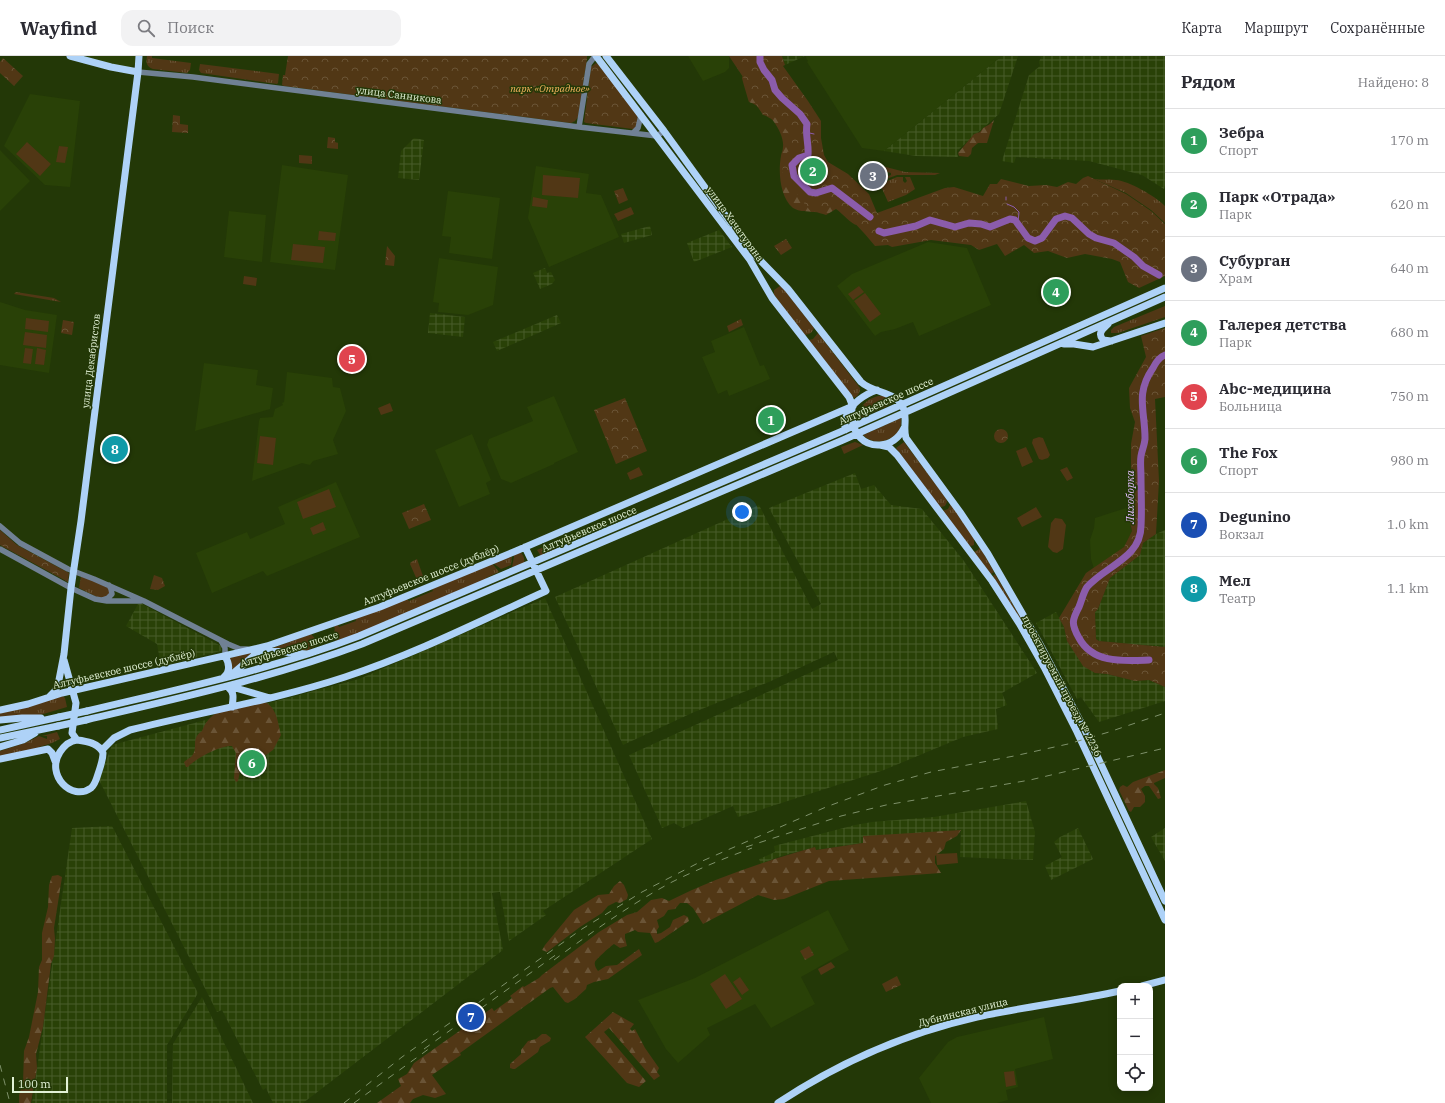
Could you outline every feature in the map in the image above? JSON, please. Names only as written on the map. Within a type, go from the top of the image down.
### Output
[{"type":"main road","points":[[70,56],[111,67],[138,72]]},
{"type":"main road","name":"улица Декабристов","points":[[48,697],[54,693],[57,688],[64,654],[73,571],[139,56]]},
{"type":"main road","name":"улица Декабристов","points":[[138,72],[142,66],[144,56]]},
{"type":"main road","name":"улица Хачатуряна","points":[[595,56],[750,260],[772,298],[849,397],[853,406]]},
{"type":"main road","name":"улица Хачатуряна","points":[[606,56],[664,131],[756,256],[788,289],[861,382],[867,387],[894,397],[902,404]]},
{"type":"main road","name":"Алтуфьевское шоссе","points":[[0,730],[222,679],[278,664],[370,632],[532,564],[845,427],[854,426],[1165,288]]},
{"type":"main road","name":"Алтуфьевское шоссе","points":[[0,738],[55,727],[228,687],[286,670],[358,646],[857,434],[1165,297]]},
{"type":"main road","points":[[1110,321],[1100,335],[1103,340],[1111,341]]},
{"type":"main road","points":[[1061,344],[1074,344],[1092,347],[1165,323]]},
{"type":"main road","points":[[845,427],[846,417],[853,406],[868,394],[877,390]]},
{"type":"main road","name":"проектируемый проезд № 2236","points":[[902,404],[905,413],[904,432],[906,438],[956,506],[988,554],[1041,646],[1088,737],[1165,901]]},
{"type":"main road","points":[[853,406],[852,418],[857,434]]},
{"type":"main road","name":"Алтуфьевское шоссе (дублёр)","points":[[0,710],[28,704],[74,690],[264,648],[380,607],[526,547],[853,406]]},
{"type":"main road","points":[[880,445],[888,444],[895,440],[905,426],[913,409]]},
{"type":"main road","points":[[833,415],[840,416],[845,427]]},
{"type":"main road","name":"проектируемый проезд № 2236","points":[[857,434],[868,444],[888,447],[897,455],[951,529],[989,577],[1019,623],[1044,667],[1077,732],[1165,920]]},
{"type":"main road","points":[[102,750],[114,738],[130,730],[272,698],[342,678],[386,662],[546,591],[532,564],[526,547]]},
{"type":"main road","points":[[222,679],[234,673],[264,648],[308,654]]},
{"type":"main road","name":"улица Декабристов","points":[[64,654],[64,664],[74,690],[76,703],[72,733],[77,740]]},
{"type":"main road","points":[[222,679],[227,675],[229,670],[229,665],[225,656]]},
{"type":"main road","points":[[228,687],[239,688],[272,698]]},
{"type":"main road","points":[[228,687],[233,693],[232,707]]},
{"type":"main road","points":[[62,693],[69,696],[76,703]]},
{"type":"main road","points":[[0,720],[22,718],[56,718]]},
{"type":"main road","points":[[0,747],[23,740],[36,733],[55,727]]},
{"type":"main road","points":[[0,759],[48,749],[52,753],[55,761],[55,772],[58,778],[71,790],[78,791],[86,790],[94,784],[103,758],[102,750],[87,741],[77,740],[68,743],[61,750],[55,761]]},
{"type":"main road","points":[[1153,984],[1165,981]]},
{"type":"main road","name":"Дубнинская улица","points":[[778,1103],[810,1083],[855,1059],[920,1033],[976,1017],[1117,992]]},
{"type":"street","points":[[579,127],[589,64],[595,56]]},
{"type":"street","name":"улица Санникова","points":[[138,72],[214,80],[657,136]]},
{"type":"street","points":[[633,133],[638,128],[641,115]]},
{"type":"street","points":[[657,136],[664,131]]},
{"type":"street","points":[[0,526],[20,543],[73,571],[144,601],[219,640],[250,650]]},
{"type":"street","points":[[0,549],[71,588],[100,600],[144,601]]},
{"type":"street","points":[[100,600],[108,598],[112,594],[111,589],[106,584]]},
{"type":"street","points":[[219,640],[225,646],[225,656]]},
{"type":"shaded area","points":[[75,56],[137,56],[135,64],[130,68]]},
{"type":"shaded area","points":[[688,56],[729,56],[729,68],[725,72],[703,81]]},
{"type":"shaded area","points":[[782,56],[805,56],[785,65]]},
{"type":"shaded area","points":[[805,56],[1002,56],[884,151],[862,148],[807,62],[808,61]]},
{"type":"shaded area","points":[[1002,56],[1018,56],[999,114],[957,151],[958,157],[916,156],[884,151]]},
{"type":"shaded area","points":[[1038,56],[1165,56],[1164,189],[1142,175],[1089,161],[1016,157],[1014,163],[1002,161],[1029,75],[1040,66],[1039,62],[1041,57]]},
{"type":"shaded area","points":[[30,94],[80,101],[70,187],[45,185],[4,146]]},
{"type":"shaded area","points":[[414,138],[424,140],[419,180],[398,178],[401,151]]},
{"type":"shaded area","points":[[0,150],[30,181],[0,211]]},
{"type":"shaded area","points":[[282,165],[348,175],[335,270],[270,262]]},
{"type":"shaded area","points":[[536,166],[589,174],[586,193],[601,195],[619,237],[549,267],[528,218]]},
{"type":"shaded area","points":[[448,191],[500,198],[492,259],[449,253],[451,237],[442,236]]},
{"type":"shaded area","points":[[229,211],[266,215],[262,262],[224,257]]},
{"type":"shaded area","points":[[650,226],[652,235],[624,243],[621,234]]},
{"type":"shaded area","points":[[719,230],[732,247],[694,262],[687,243]]},
{"type":"shaded area","points":[[928,242],[967,248],[991,305],[919,336],[913,322],[895,329],[881,332],[875,336],[837,286],[852,274]]},
{"type":"shaded area","points":[[439,258],[498,267],[493,305],[468,315],[438,312],[439,303],[433,302]]},
{"type":"shaded area","points":[[545,268],[547,273],[551,272],[555,280],[552,284],[540,289],[533,273]]},
{"type":"shaded area","points":[[0,302],[25,310],[57,315],[49,373],[0,365]]},
{"type":"shaded area","points":[[430,313],[465,317],[463,337],[428,333]]},
{"type":"shaded area","points":[[557,315],[561,323],[497,351],[493,342]]},
{"type":"shaded area","points":[[744,327],[760,366],[764,365],[770,379],[729,396],[727,390],[718,394],[702,357],[715,352],[711,341]]},
{"type":"shaded area","points":[[204,363],[258,370],[256,385],[273,388],[270,409],[195,431]]},
{"type":"shaded area","points":[[287,372],[332,378],[333,387],[340,388],[346,411],[333,440],[338,454],[313,461],[310,465],[302,463],[252,481],[259,421],[260,418],[273,417],[275,409],[283,405],[282,403],[284,402]]},
{"type":"shaded area","points":[[554,396],[578,452],[511,483],[501,479],[487,445],[489,439],[533,421],[527,407]]},
{"type":"shaded area","points":[[472,434],[491,480],[486,483],[490,494],[459,507],[435,450]]},
{"type":"shaded area","points":[[855,473],[861,489],[874,485],[891,505],[922,509],[964,561],[1037,673],[1002,693],[1007,705],[996,709],[998,729],[963,737],[884,770],[738,817],[733,806],[683,828],[674,823],[662,828],[629,755],[838,660],[834,652],[771,681],[692,713],[623,745],[555,597],[759,505],[812,609],[821,604],[769,508]]},
{"type":"shaded area","points":[[336,482],[360,537],[267,576],[263,571],[212,593],[196,553],[247,532],[250,539],[285,524],[278,507]]},
{"type":"shaded area","points":[[1126,508],[1132,531],[1124,547],[1094,569],[1091,559],[1090,540],[1094,528],[1095,518]]},
{"type":"shaded area","points":[[1165,530],[1165,647],[1099,641],[1096,639],[1095,612],[1098,609],[1110,578],[1140,555],[1143,543]]},
{"type":"shaded area","points":[[545,598],[652,839],[543,911],[546,915],[509,941],[500,892],[492,893],[503,950],[303,1103],[273,1103],[266,1088],[263,1090],[222,1010],[217,1012],[99,780],[112,745],[359,679]]},
{"type":"shaded area","points":[[138,604],[142,604],[223,647],[221,651],[161,666],[157,644],[126,626]]},
{"type":"shaded area","points":[[1056,612],[1064,627],[1067,641],[1095,673],[1107,674],[1135,681],[1149,680],[1165,687],[1165,701],[1099,722],[1081,697],[1077,699],[1036,623]]},
{"type":"shaded area","points":[[1026,801],[1035,832],[1033,860],[960,857],[961,830],[863,837],[863,843],[815,850],[815,847],[778,857],[761,864],[759,859],[775,852],[774,846],[855,825],[872,822],[934,817]]},
{"type":"shaded area","points":[[112,826],[198,993],[167,1045],[167,1103],[32,1103],[72,828]]},
{"type":"shaded area","points":[[1078,828],[1093,859],[1051,880],[1045,866],[1062,857],[1054,842],[1060,837]]},
{"type":"shaded area","points":[[1165,828],[1165,861],[1151,837]]},
{"type":"shaded area","points":[[828,910],[849,950],[801,977],[815,1004],[771,1028],[755,1004],[707,1028],[710,1035],[678,1063],[666,1049],[638,1000],[695,978]]},
{"type":"shaded area","points":[[202,997],[253,1103],[172,1103],[173,1044]]},
{"type":"shaded area","points":[[1044,1017],[1053,1059],[1015,1069],[1018,1087],[1006,1090],[1008,1100],[997,1103],[931,1103],[919,1078],[948,1042],[957,1037]]},
{"type":"green space","points":[[147,56],[191,63],[190,70],[187,73],[153,69],[147,64]]},
{"type":"green space","name":"парк «Отрадное»","points":[[288,56],[587,56],[587,59],[578,117],[571,123],[284,86],[282,85],[283,75],[285,75]]},
{"type":"green space","points":[[729,56],[782,56],[785,65],[783,66],[821,121],[821,138],[824,155],[828,162],[848,174],[869,194],[877,213],[945,188],[954,187],[983,196],[990,184],[997,184],[1001,179],[1029,186],[1046,185],[1057,187],[1068,182],[1076,184],[1088,176],[1126,194],[1151,211],[1165,224],[1165,276],[1139,288],[1128,282],[1120,262],[1112,259],[1085,254],[1067,258],[1048,251],[1034,253],[1024,245],[1005,256],[997,244],[979,250],[971,245],[931,240],[892,247],[888,245],[875,246],[856,224],[834,206],[812,212],[789,185],[783,171],[787,152],[792,143],[788,132],[777,118],[763,115],[749,93],[751,85],[743,77]]},
{"type":"green space","points":[[3,58],[23,76],[14,86],[0,73],[0,62]]},
{"type":"green space","points":[[596,63],[637,114],[638,119],[636,128],[633,129],[584,122],[591,67]]},
{"type":"green space","points":[[200,64],[279,74],[278,83],[201,73],[199,70]]},
{"type":"green space","points":[[744,74],[778,112],[826,195],[857,225],[852,223],[836,209],[826,215],[817,212],[798,210],[793,208],[789,203],[785,197],[780,177],[780,162],[783,150],[782,137],[773,121],[757,106],[749,102],[742,78]]},
{"type":"green space","points":[[173,115],[180,116],[180,124],[188,125],[188,133],[172,132]]},
{"type":"green space","points":[[994,120],[987,143],[978,143],[972,148],[971,154],[968,157],[959,156],[958,153],[974,134],[980,132]]},
{"type":"green space","points":[[328,137],[335,138],[335,142],[338,143],[338,149],[327,148]]},
{"type":"green space","points":[[27,142],[51,164],[40,176],[16,154]]},
{"type":"green space","points":[[59,146],[68,147],[65,163],[56,162]]},
{"type":"green space","points":[[299,155],[312,156],[312,164],[299,163]]},
{"type":"green space","points":[[882,166],[905,172],[940,173],[935,175],[897,175],[881,181],[879,175],[885,177],[891,175],[891,173],[880,170]]},
{"type":"green space","points":[[543,175],[580,178],[578,198],[542,195]]},
{"type":"green space","points":[[897,177],[903,177],[903,181],[905,183],[907,181],[905,177],[910,177],[915,189],[906,195],[888,202],[880,184]]},
{"type":"green space","points":[[1094,179],[1121,181],[1135,186],[1149,194],[1165,206],[1165,223],[1151,210],[1126,193]]},
{"type":"green space","points":[[623,188],[628,200],[619,204],[614,191]]},
{"type":"green space","points":[[533,197],[548,200],[547,208],[532,206]]},
{"type":"green space","points":[[631,207],[634,214],[618,221],[614,214]]},
{"type":"green space","points":[[319,231],[336,233],[335,241],[318,240]]},
{"type":"green space","points":[[786,239],[792,248],[781,255],[774,246]]},
{"type":"green space","points":[[293,244],[325,247],[323,263],[291,260]]},
{"type":"green space","points":[[387,246],[395,256],[394,266],[385,265]]},
{"type":"green space","points":[[244,276],[257,278],[256,286],[243,284]]},
{"type":"green space","points":[[780,286],[814,328],[811,333],[805,335],[774,295],[774,290]]},
{"type":"green space","points":[[859,286],[864,292],[853,300],[848,294]]},
{"type":"green space","points":[[16,292],[54,298],[61,302],[14,294]]},
{"type":"green space","points":[[865,293],[881,314],[870,322],[854,301]]},
{"type":"green space","points":[[1165,306],[1165,317],[1118,333],[1111,333],[1111,330],[1114,327]]},
{"type":"green space","points":[[26,318],[49,321],[48,332],[25,329]]},
{"type":"green space","points":[[741,319],[743,325],[729,332],[727,326]]},
{"type":"green space","points":[[63,320],[74,322],[72,335],[61,333]]},
{"type":"green space","points":[[1165,328],[1165,397],[1155,399],[1159,481],[1156,534],[1143,543],[1140,555],[1110,578],[1098,609],[1095,612],[1096,639],[1099,641],[1165,647],[1165,687],[1149,680],[1135,681],[1107,674],[1095,673],[1083,666],[1067,641],[1064,627],[1059,618],[1086,573],[1124,547],[1132,531],[1127,509],[1131,496],[1131,444],[1135,422],[1130,408],[1129,388],[1146,357],[1141,336]]},
{"type":"green space","points":[[25,332],[47,335],[46,348],[23,345]]},
{"type":"green space","points":[[818,333],[860,388],[858,395],[854,398],[809,340],[813,339]]},
{"type":"green space","points":[[25,348],[33,349],[31,364],[23,363]]},
{"type":"green space","points":[[37,348],[46,350],[44,365],[35,364]]},
{"type":"green space","points":[[878,396],[884,396],[896,402],[860,418],[860,410],[864,404],[870,399]]},
{"type":"green space","points":[[625,398],[647,451],[616,464],[594,410]]},
{"type":"green space","points":[[390,403],[393,411],[381,415],[378,408]]},
{"type":"green space","points":[[901,418],[901,425],[898,431],[894,436],[888,439],[875,441],[863,435]]},
{"type":"green space","points":[[1001,429],[1006,431],[1008,436],[1006,441],[1001,443],[996,441],[994,436],[996,431]]},
{"type":"green space","points":[[260,436],[276,438],[273,465],[257,463]]},
{"type":"green space","points":[[1039,437],[1043,438],[1050,455],[1048,458],[1042,460],[1039,459],[1032,443],[1033,439]]},
{"type":"green space","points":[[855,442],[863,445],[844,454],[841,447]]},
{"type":"green space","points":[[904,442],[946,498],[947,502],[945,506],[939,506],[896,448]]},
{"type":"green space","points":[[1026,447],[1033,462],[1022,467],[1016,451]]},
{"type":"green space","points":[[639,467],[643,475],[630,480],[627,473]]},
{"type":"green space","points":[[1067,467],[1073,478],[1067,481],[1060,470]]},
{"type":"green space","points":[[329,489],[336,507],[303,519],[297,502]]},
{"type":"green space","points":[[951,503],[974,538],[974,545],[969,545],[942,511],[948,509]]},
{"type":"green space","points":[[424,504],[431,520],[409,529],[402,513]]},
{"type":"green space","points":[[1036,507],[1042,517],[1022,527],[1017,518]]},
{"type":"green space","points":[[1055,518],[1062,519],[1066,525],[1063,549],[1057,553],[1053,552],[1048,547],[1051,523]]},
{"type":"green space","points":[[323,522],[326,530],[313,535],[310,528]]},
{"type":"green space","points":[[0,530],[17,545],[69,573],[68,582],[0,545]]},
{"type":"green space","points":[[553,543],[555,550],[541,556],[537,550]]},
{"type":"green space","points":[[980,547],[994,572],[991,574],[974,552]]},
{"type":"green space","points":[[520,552],[524,558],[524,564],[512,567],[514,557],[513,554]]},
{"type":"green space","points":[[512,556],[511,565],[501,569],[493,563]]},
{"type":"green space","points":[[417,559],[424,579],[418,582],[410,564]]},
{"type":"green space","points":[[492,563],[499,572],[486,578],[487,581],[375,628],[335,641],[337,636],[334,637],[334,626],[338,625],[339,627],[356,621],[355,618],[407,599],[409,601],[433,591],[432,589]]},
{"type":"green space","points":[[995,574],[1029,632],[1029,634],[993,576]]},
{"type":"green space","points":[[154,575],[162,578],[165,586],[158,590],[150,589]]},
{"type":"green space","points":[[81,576],[108,586],[111,592],[106,598],[97,597],[79,588]]},
{"type":"green space","points":[[311,634],[320,644],[309,649],[310,651],[273,648]]},
{"type":"green space","points":[[254,651],[231,673],[229,658]]},
{"type":"green space","points":[[63,696],[67,707],[40,715],[0,717],[0,713]]},
{"type":"green space","points":[[265,702],[275,712],[281,735],[273,750],[266,755],[244,760],[242,762],[238,781],[236,782],[234,778],[236,753],[232,746],[227,746],[209,753],[186,767],[184,762],[194,753],[196,737],[216,713]]},
{"type":"green space","points":[[57,732],[60,739],[52,743],[39,748],[0,757],[0,751],[25,743],[39,736],[47,739],[47,736],[42,736]]},
{"type":"green space","points":[[1165,770],[1165,778],[1154,783],[1158,788],[1161,798],[1158,799],[1149,786],[1145,786],[1141,789],[1145,796],[1145,802],[1140,807],[1134,807],[1131,812],[1129,811],[1119,790],[1120,787],[1123,785],[1127,787],[1133,782]]},
{"type":"green space","points":[[961,830],[957,836],[946,842],[944,849],[935,856],[935,863],[941,873],[829,881],[784,899],[774,900],[758,895],[703,924],[693,908],[687,903],[680,903],[675,909],[668,910],[664,916],[657,920],[659,927],[657,934],[670,927],[673,920],[684,915],[688,917],[689,921],[658,942],[655,943],[650,933],[638,932],[635,930],[625,934],[627,946],[620,948],[614,944],[598,958],[595,964],[598,971],[606,966],[617,965],[639,949],[642,955],[608,979],[587,985],[586,989],[568,1003],[565,1002],[553,987],[550,988],[432,1075],[446,1094],[435,1098],[423,1095],[413,1099],[410,1103],[377,1103],[401,1086],[398,1079],[407,1074],[414,1063],[492,1008],[494,1011],[512,998],[510,996],[523,986],[524,987],[539,978],[599,932],[627,915],[637,912],[651,900],[662,898],[669,901],[740,871],[815,847],[816,850],[863,843],[863,836]]},
{"type":"green space","points":[[957,853],[958,863],[937,865],[936,854]]},
{"type":"green space","points":[[58,875],[62,877],[54,928],[54,956],[51,964],[43,1027],[36,1054],[37,1068],[31,1103],[19,1103],[19,1095],[23,1083],[24,1051],[29,1037],[38,992],[39,967],[42,960],[42,933],[48,907],[49,885],[52,876]]},
{"type":"green space","points":[[620,881],[624,885],[628,895],[627,899],[620,903],[616,902],[608,906],[602,913],[580,927],[547,952],[542,950],[574,910],[598,895],[609,894],[614,886]]},
{"type":"green space","points":[[809,946],[814,955],[805,960],[800,951]]},
{"type":"green space","points":[[831,962],[835,967],[821,975],[818,969]]},
{"type":"green space","points":[[725,974],[742,999],[726,1009],[710,984]]},
{"type":"green space","points":[[897,976],[901,985],[886,992],[882,984]]},
{"type":"green space","points":[[740,977],[749,990],[742,995],[733,982]]},
{"type":"green space","points":[[613,1012],[634,1024],[630,1029],[632,1031],[635,1029],[645,1048],[659,1068],[657,1072],[660,1076],[654,1080],[609,1028],[604,1032],[646,1081],[639,1087],[627,1083],[585,1037]]},
{"type":"green space","points":[[542,1034],[546,1034],[551,1038],[550,1041],[540,1047],[538,1052],[515,1069],[510,1068],[510,1064],[521,1054],[521,1050],[528,1041],[536,1039]]},
{"type":"green space","points":[[1014,1071],[1016,1085],[1006,1087],[1004,1072]]},
{"type":"waterway","name":"Лихоборка","points":[[760,56],[760,62],[772,80],[775,90],[800,114],[807,124],[806,132],[808,155],[799,158],[792,165],[794,176],[810,192],[816,193],[832,188],[870,217]]},
{"type":"waterway","points":[[805,132],[814,134]]},
{"type":"waterway","points":[[1007,204],[1014,207],[1019,212],[1018,223]]},
{"type":"waterway","name":"Лихоборка","points":[[879,231],[884,233],[916,226],[930,220],[955,227],[969,223],[981,224],[990,227],[1010,219],[1015,220],[1028,238],[1035,241],[1042,238],[1056,219],[1065,216],[1072,218],[1089,234],[1096,238],[1114,243],[1134,257],[1143,266],[1159,275]]},
{"type":"waterway","name":"Лихоборка","points":[[1149,660],[1129,661],[1110,659],[1092,653],[1079,638],[1073,622],[1087,587],[1129,554],[1139,537],[1141,526],[1141,454],[1145,442],[1142,402],[1144,386],[1147,377],[1158,360],[1165,355]]},
{"type":"railway","points":[[344,1103],[402,1057],[582,929],[642,892],[700,862],[826,807],[885,785],[931,772],[1068,744],[1165,713]]},
{"type":"railway","points":[[746,847],[841,816],[886,805],[1030,780],[1165,748]]},
{"type":"railway","points":[[554,960],[612,919],[672,882],[752,848]]},
{"type":"railway","points":[[424,1049],[557,954]]},
{"type":"railway","points":[[354,1103],[430,1048]]},
{"type":"railway","points":[[0,1065],[10,1103]]},
{"type":"place","name":"Парк «Отрада»","points":[[813,171]]},
{"type":"place","name":"Субурган","points":[[873,176]]},
{"type":"place","name":"Галерея детства","points":[[1056,292]]},
{"type":"place","name":"Abc-медицина","points":[[352,359]]},
{"type":"place","name":"Зебра","points":[[771,420]]},
{"type":"place","name":"Мел","points":[[115,449]]},
{"type":"place","name":"The Fox","points":[[252,763]]},
{"type":"place","name":"Degunino","points":[[471,1017]]}]
